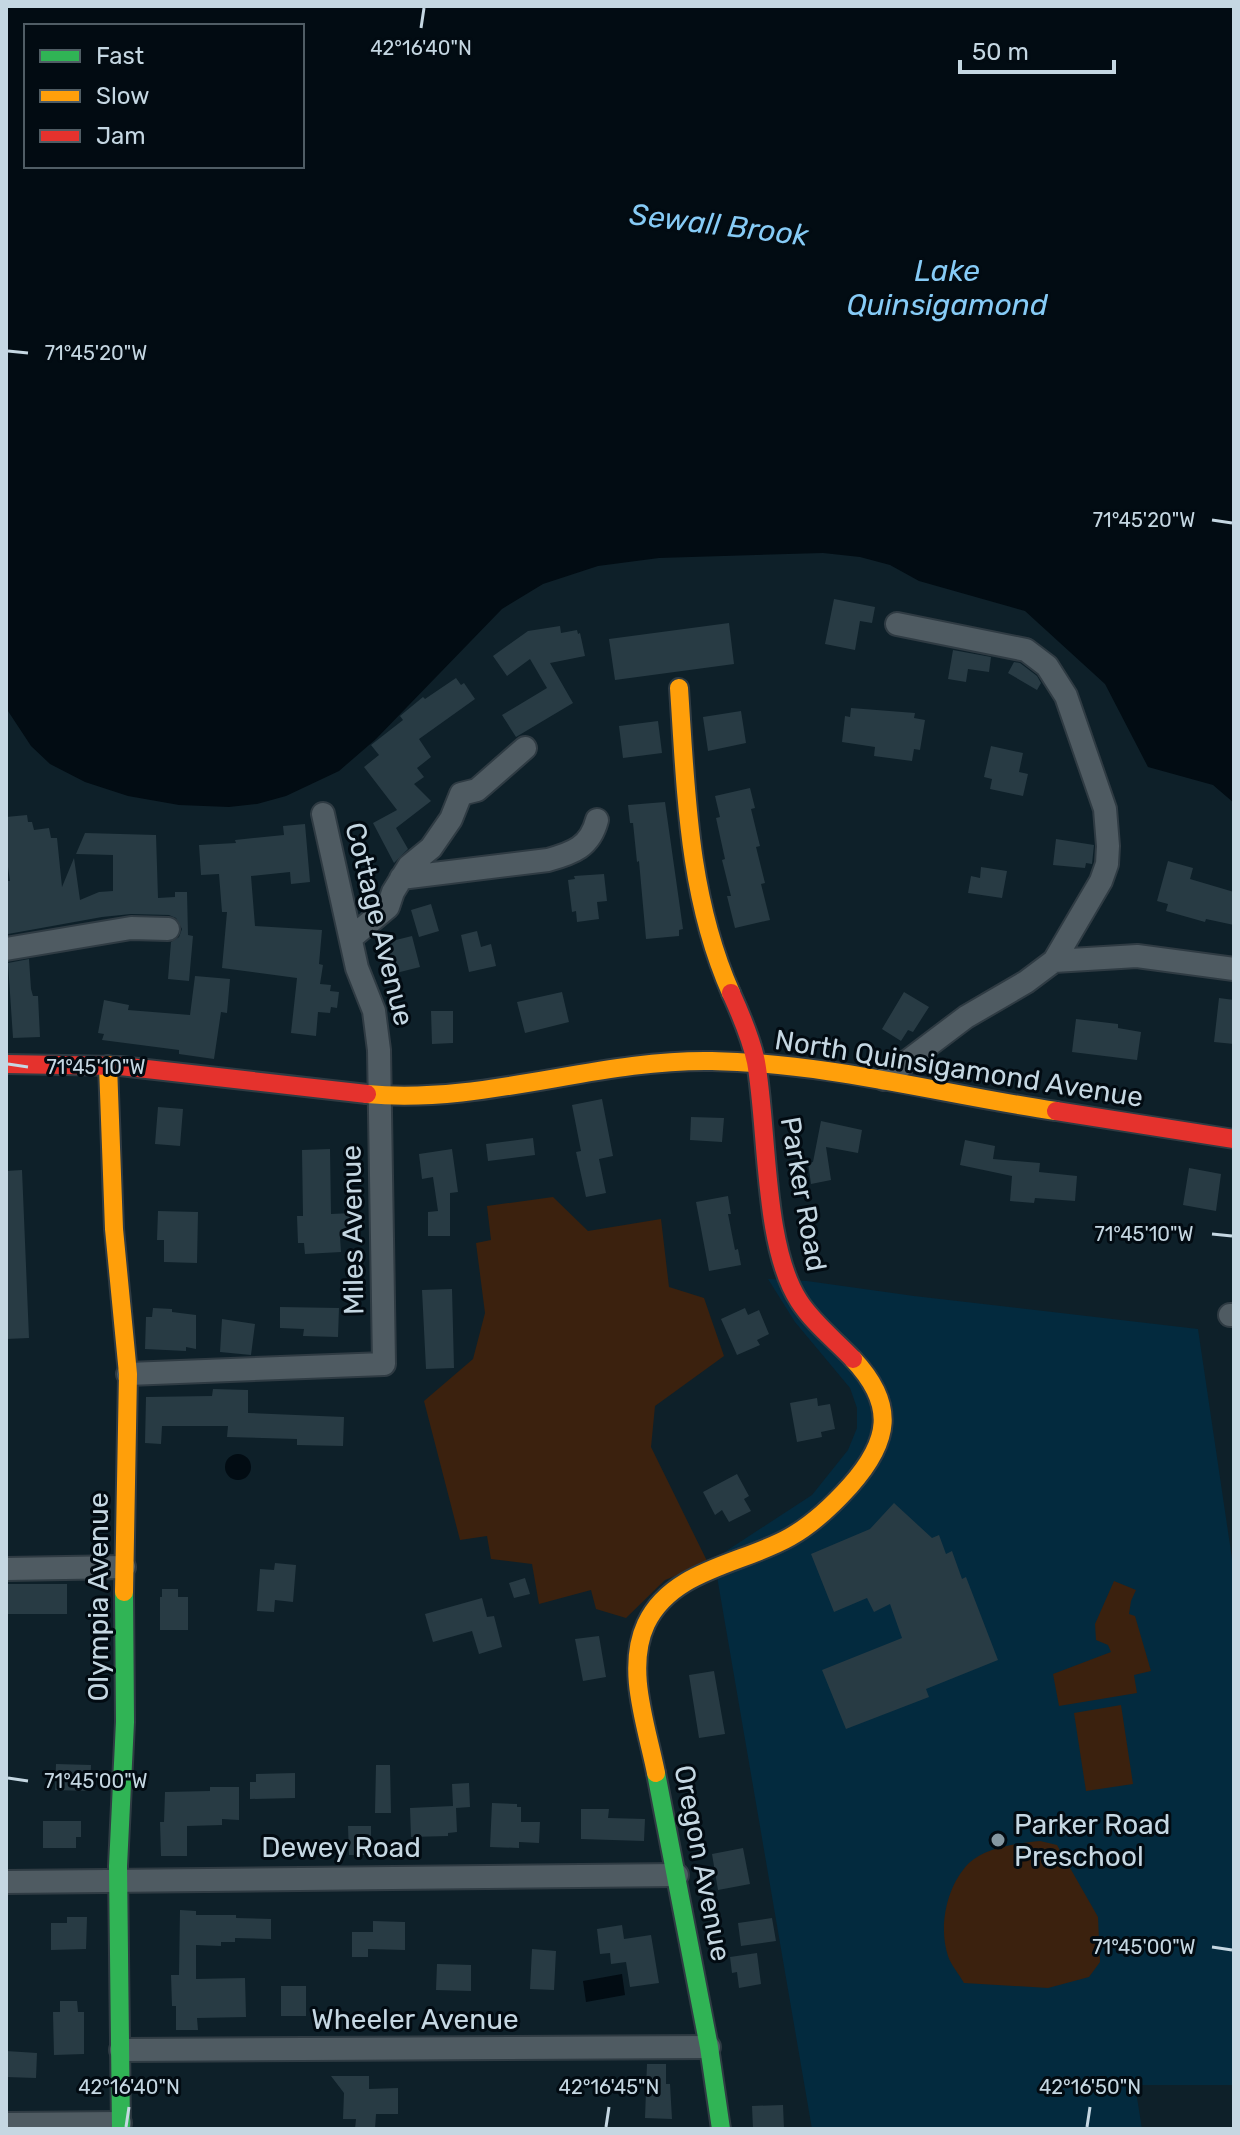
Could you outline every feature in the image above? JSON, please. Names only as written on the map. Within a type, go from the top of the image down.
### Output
[{"type":"street","points":[[884,1079],[966,1017],[1026,982],[1054,961],[1101,881],[1107,864],[1108,846],[1105,809],[1066,696],[1047,666],[1026,650],[897,624]]},
{"type":"street","name":"Parker Road","points":[[652,1611],[661,1601],[699,1575],[777,1544],[813,1523],[863,1472],[880,1444],[883,1429],[883,1408],[870,1379],[860,1364],[806,1313],[790,1286],[771,1202],[756,1063],[748,1028],[708,935],[693,855],[679,688]]},
{"type":"street","points":[[351,938],[388,907],[409,866],[431,848],[451,819],[461,794],[477,790],[525,748]]},
{"type":"street","name":"Cottage Avenue","points":[[323,814],[357,968],[376,1024],[380,1096]]},
{"type":"street","points":[[401,878],[548,860],[569,854],[589,841],[597,820]]},
{"type":"street","points":[[6,949],[131,928],[168,929]]},
{"type":"street","points":[[1054,961],[1137,956],[1234,969]]},
{"type":"street","name":"North Quinsigamond Avenue","points":[[6,1064],[108,1065],[380,1096],[423,1097],[475,1092],[663,1062],[756,1063],[833,1070],[1040,1109],[1234,1139]]},
{"type":"street","name":"Olympia Avenue","points":[[108,1065],[114,1229],[128,1374],[125,1722],[118,1879],[121,2126]]},
{"type":"street","name":"Miles Avenue","points":[[128,1374],[384,1364],[380,1096]]},
{"type":"street","points":[[6,1569],[124,1567]]},
{"type":"street","name":"Oregon Avenue","points":[[652,1611],[640,1637],[636,1670],[709,2047],[721,2129]]},
{"type":"street","name":"Dewey Road","points":[[6,1882],[677,1875]]},
{"type":"street","name":"Wheeler Avenue","points":[[121,2050],[709,2047]]},
{"type":"street","points":[[6,2124],[121,2126]]},
{"type":"shaded area","points":[[553,1197],[588,1231],[661,1219],[669,1287],[704,1298],[724,1356],[655,1406],[651,1447],[708,1563],[665,1580],[626,1618],[596,1609],[591,1590],[539,1604],[532,1564],[491,1559],[487,1536],[460,1540],[424,1401],[473,1359],[485,1313],[476,1243],[491,1240],[487,1206]]},
{"type":"shaded area","name":"Parker Road Preschool","points":[[768,1279],[807,1281],[1198,1329],[1234,1572],[1234,2085],[1135,2085],[1142,2129],[812,2129],[714,1559],[812,1495],[848,1450],[857,1428],[857,1408],[850,1388],[795,1322]]},
{"type":"shaded area","points":[[1114,1581],[1136,1590],[1129,1614],[1135,1616],[1151,1671],[1134,1675],[1137,1693],[1059,1706],[1053,1674],[1111,1652],[1108,1645],[1096,1640],[1095,1624]]},
{"type":"shaded area","points":[[1121,1705],[1133,1784],[1086,1791],[1074,1713]]},
{"type":"shaded area","points":[[1040,1841],[1057,1845],[1098,1917],[1100,1962],[1089,1977],[1048,1988],[964,1983],[951,1963],[945,1944],[946,1906],[955,1883],[969,1863],[984,1853]]},
{"type":"water","name":"Lake Quinsigamond","points":[[6,6],[1234,6],[1234,803],[1213,785],[1148,767],[1105,684],[1025,611],[919,581],[890,565],[860,557],[823,553],[659,558],[598,566],[543,584],[502,609],[376,739],[339,771],[286,796],[257,804],[229,807],[179,805],[128,796],[85,782],[50,764],[31,746],[6,708]]},
{"type":"water","points":[[238,1454],[247,1458],[251,1467],[247,1476],[238,1480],[229,1476],[225,1467],[229,1458]]},
{"type":"water","points":[[622,1974],[625,1995],[586,2002],[583,1981]]},
{"type":"building","points":[[834,599],[875,607],[872,623],[860,621],[855,650],[825,644]]},
{"type":"building","points":[[729,623],[734,664],[615,680],[609,639]]},
{"type":"building","points":[[560,626],[561,633],[577,630],[580,633],[585,656],[550,663],[573,703],[516,737],[502,715],[547,688],[530,659],[507,676],[493,656],[528,631]]},
{"type":"building","points":[[953,650],[991,657],[989,672],[968,669],[966,682],[948,679]]},
{"type":"building","points":[[1014,662],[1037,676],[1041,683],[1037,690],[1008,673]]},
{"type":"building","points":[[456,678],[461,685],[464,683],[475,699],[419,739],[431,757],[417,768],[424,777],[414,784],[431,801],[396,828],[408,849],[394,863],[373,823],[397,810],[364,767],[379,755],[371,745],[403,720],[400,716],[423,697],[425,699]]},
{"type":"building","points":[[851,708],[915,713],[914,718],[925,720],[920,750],[914,749],[912,761],[874,756],[875,747],[842,742],[845,716],[850,717]]},
{"type":"building","points":[[741,711],[746,743],[708,751],[703,717]]},
{"type":"building","points":[[658,721],[662,753],[623,758],[619,726]]},
{"type":"building","points":[[991,746],[1023,753],[1019,772],[1028,774],[1023,796],[990,789],[992,779],[984,777]]},
{"type":"building","points":[[750,788],[755,808],[751,809],[760,846],[756,847],[765,883],[761,884],[770,920],[735,928],[727,896],[731,896],[722,860],[725,859],[716,818],[720,817],[715,796]]},
{"type":"building","points":[[665,802],[683,929],[679,930],[679,936],[646,939],[639,861],[628,805]]},
{"type":"building","points":[[27,815],[34,830],[49,828],[51,838],[57,838],[62,887],[74,858],[80,900],[99,892],[113,891],[113,855],[76,854],[85,833],[156,835],[158,898],[175,897],[175,892],[187,892],[188,935],[193,936],[189,981],[168,979],[171,942],[179,937],[182,929],[176,918],[169,915],[102,917],[8,934],[6,881],[10,881],[6,817]]},
{"type":"building","points":[[305,824],[310,882],[291,884],[290,872],[251,876],[255,926],[322,930],[320,984],[331,985],[330,991],[339,992],[337,1008],[331,1007],[330,1013],[318,1012],[316,1036],[291,1033],[297,978],[222,968],[227,912],[222,912],[219,874],[201,875],[199,845],[284,835],[283,826]]},
{"type":"building","points":[[1056,839],[1094,845],[1092,864],[1086,863],[1085,868],[1053,865]]},
{"type":"building","points":[[1168,861],[1193,868],[1190,879],[1234,892],[1234,925],[1206,919],[1205,922],[1166,911],[1168,904],[1157,901]]},
{"type":"building","points":[[981,867],[1007,871],[1002,898],[968,893],[971,876],[980,878]]},
{"type":"building","points":[[604,874],[607,901],[597,902],[599,919],[577,922],[576,911],[572,912],[568,880],[575,879],[574,876]]},
{"type":"building","points":[[431,904],[439,931],[419,937],[411,910]]},
{"type":"building","points":[[477,931],[481,947],[491,944],[496,966],[469,972],[461,935]]},
{"type":"building","points":[[412,936],[420,967],[388,975],[380,944]]},
{"type":"building","points":[[29,959],[31,989],[33,996],[38,996],[40,1037],[13,1038],[8,963]]},
{"type":"building","points":[[195,976],[230,979],[227,1013],[221,1012],[214,1059],[179,1054],[179,1050],[102,1040],[104,1034],[98,1033],[104,1000],[129,1005],[128,1010],[190,1015]]},
{"type":"building","points":[[562,992],[569,1022],[525,1033],[517,1002]]},
{"type":"building","points":[[904,992],[929,1007],[913,1032],[908,1030],[901,1041],[882,1029]]},
{"type":"building","points":[[1219,998],[1234,1000],[1234,1044],[1214,1042]]},
{"type":"building","points":[[431,1011],[453,1011],[453,1043],[432,1044]]},
{"type":"building","points":[[1076,1019],[1118,1024],[1118,1028],[1141,1032],[1137,1060],[1072,1052]]},
{"type":"building","points":[[602,1099],[613,1156],[599,1159],[606,1193],[586,1197],[576,1152],[581,1151],[572,1105]]},
{"type":"building","points":[[158,1107],[183,1109],[180,1146],[155,1144]]},
{"type":"building","points":[[691,1117],[724,1118],[722,1142],[690,1140]]},
{"type":"building","points":[[821,1121],[862,1130],[858,1153],[826,1147],[831,1180],[811,1184],[808,1163],[813,1162]]},
{"type":"building","points":[[533,1138],[535,1155],[488,1161],[486,1144]]},
{"type":"building","points":[[965,1140],[995,1146],[993,1159],[1040,1163],[1039,1172],[1077,1176],[1075,1201],[1035,1198],[1034,1203],[1010,1201],[1012,1176],[960,1165]]},
{"type":"building","points":[[330,1149],[331,1214],[353,1213],[354,1236],[340,1237],[341,1252],[305,1254],[304,1243],[298,1243],[297,1216],[303,1216],[302,1150]]},
{"type":"building","points":[[452,1149],[458,1192],[450,1193],[450,1236],[428,1236],[428,1212],[438,1211],[433,1177],[422,1179],[419,1154]]},
{"type":"building","points":[[1189,1168],[1221,1174],[1216,1211],[1183,1205]]},
{"type":"building","points":[[22,1170],[29,1338],[6,1339],[6,1171]]},
{"type":"building","points":[[728,1196],[731,1214],[728,1214],[741,1265],[709,1271],[696,1202]]},
{"type":"building","points":[[158,1211],[198,1212],[197,1263],[164,1262],[164,1240],[157,1240]]},
{"type":"building","points":[[452,1289],[454,1368],[426,1369],[422,1290]]},
{"type":"building","points":[[280,1307],[339,1308],[338,1337],[303,1336],[304,1329],[280,1328]]},
{"type":"building","points":[[153,1308],[196,1315],[196,1349],[145,1349],[146,1317],[152,1317]]},
{"type":"building","points":[[745,1308],[748,1315],[759,1310],[769,1334],[757,1340],[760,1345],[737,1355],[721,1319]]},
{"type":"building","points":[[222,1319],[255,1324],[251,1355],[220,1352]]},
{"type":"building","points":[[213,1389],[248,1390],[248,1413],[344,1417],[343,1446],[297,1445],[297,1439],[227,1437],[228,1426],[162,1426],[161,1444],[145,1443],[146,1397],[212,1396]]},
{"type":"building","points":[[817,1398],[818,1406],[830,1404],[835,1429],[821,1432],[822,1437],[797,1442],[790,1403]]},
{"type":"building","points":[[737,1474],[749,1496],[744,1499],[751,1511],[729,1522],[722,1510],[715,1515],[703,1492]]},
{"type":"building","points":[[894,1503],[932,1538],[939,1535],[946,1554],[952,1551],[962,1579],[966,1577],[998,1660],[926,1689],[929,1697],[846,1729],[822,1670],[902,1638],[890,1604],[874,1612],[867,1598],[834,1612],[811,1554],[870,1529]]},
{"type":"building","points":[[275,1563],[296,1565],[293,1602],[275,1600],[274,1612],[257,1611],[260,1569],[274,1570]]},
{"type":"building","points":[[525,1578],[530,1594],[514,1598],[509,1583]]},
{"type":"building","points":[[6,1584],[67,1584],[67,1614],[6,1614]]},
{"type":"building","points":[[162,1589],[178,1589],[178,1597],[188,1597],[188,1630],[160,1630]]},
{"type":"building","points":[[482,1598],[487,1617],[494,1616],[502,1647],[479,1654],[472,1631],[433,1642],[425,1614]]},
{"type":"building","points":[[599,1636],[606,1677],[583,1681],[575,1639]]},
{"type":"building","points":[[714,1671],[725,1734],[699,1738],[689,1675]]},
{"type":"building","points":[[56,1764],[91,1765],[90,1791],[55,1790]]},
{"type":"building","points":[[376,1765],[390,1765],[391,1813],[375,1813]]},
{"type":"building","points":[[295,1773],[295,1798],[250,1799],[250,1782],[256,1782],[256,1774]]},
{"type":"building","points":[[469,1783],[470,1807],[456,1808],[457,1832],[448,1833],[448,1836],[411,1837],[410,1808],[453,1806],[452,1784]]},
{"type":"building","points":[[210,1787],[239,1787],[239,1820],[222,1819],[222,1825],[187,1826],[187,1856],[161,1856],[160,1822],[164,1822],[165,1792],[210,1791]]},
{"type":"building","points":[[492,1803],[517,1804],[521,1807],[521,1822],[540,1822],[539,1843],[519,1842],[519,1848],[490,1847]]},
{"type":"building","points":[[581,1809],[609,1809],[608,1818],[645,1819],[644,1841],[581,1839]]},
{"type":"building","points":[[43,1821],[81,1821],[81,1837],[76,1837],[76,1848],[43,1848]]},
{"type":"building","points":[[348,1826],[371,1826],[371,1855],[349,1855]]},
{"type":"building","points":[[743,1848],[750,1884],[718,1890],[712,1854]]},
{"type":"building","points":[[180,1910],[196,1911],[196,1915],[271,1919],[271,1939],[235,1938],[235,1942],[221,1942],[221,1946],[196,1945],[196,1979],[245,1978],[246,2017],[197,2018],[198,2030],[176,2030],[171,1975],[179,1975]]},
{"type":"building","points":[[67,1917],[87,1917],[86,1949],[51,1950],[51,1923],[67,1923]]},
{"type":"building","points":[[772,1918],[776,1941],[741,1946],[738,1923]]},
{"type":"building","points":[[373,1921],[405,1922],[405,1950],[368,1949],[368,1957],[352,1957],[352,1932],[373,1932]]},
{"type":"building","points":[[622,1925],[624,1939],[651,1935],[659,1983],[630,1987],[626,1962],[611,1964],[610,1953],[600,1954],[597,1929]]},
{"type":"building","points":[[532,1949],[556,1951],[554,1990],[530,1989]]},
{"type":"building","points":[[757,1953],[761,1984],[739,1988],[737,1972],[732,1973],[730,1957]]},
{"type":"building","points":[[437,1964],[471,1965],[471,1991],[436,1990]]},
{"type":"building","points":[[281,1986],[306,1986],[306,2016],[281,2016]]},
{"type":"building","points":[[60,2001],[77,2001],[78,2012],[84,2012],[84,2054],[54,2055],[53,2012],[60,2012]]},
{"type":"building","points":[[6,2051],[37,2053],[36,2078],[6,2077]]},
{"type":"building","points":[[647,2064],[666,2064],[672,2119],[645,2118]]},
{"type":"building","points":[[331,2076],[369,2076],[369,2089],[398,2088],[398,2114],[376,2114],[375,2129],[355,2129],[356,2119],[343,2119],[344,2093]]},
{"type":"building","points":[[783,2105],[784,2129],[753,2129],[752,2106]]},
{"type":"traffic: fast","points":[[121,2129],[118,1866],[125,1722],[124,1592]]},
{"type":"traffic: fast","points":[[656,1773],[709,2047],[721,2129]]},
{"type":"traffic: slow","points":[[679,688],[687,805],[697,881],[717,956],[731,993]]},
{"type":"traffic: slow","points":[[367,1094],[411,1096],[454,1093],[626,1067],[712,1061],[842,1073],[1056,1111]]},
{"type":"traffic: slow","points":[[108,1065],[114,1229],[128,1374],[124,1592]]},
{"type":"traffic: slow","points":[[656,1773],[643,1718],[638,1679],[637,1660],[646,1624],[658,1606],[691,1579],[771,1546],[807,1526],[836,1501],[863,1470],[880,1438],[883,1423],[876,1392],[853,1359]]},
{"type":"traffic: jam","points":[[731,993],[749,1035],[756,1062],[768,1186],[787,1278],[799,1301],[817,1324],[853,1359]]},
{"type":"traffic: jam","points":[[6,1064],[120,1066],[367,1094]]},
{"type":"traffic: jam","points":[[1056,1111],[1234,1139]]},
{"type":"place","name":"Parker Road Preschool","points":[[998,1840]]},
{"type":"water label","name":"Sewall Brook","points":[[719,225]]}]
